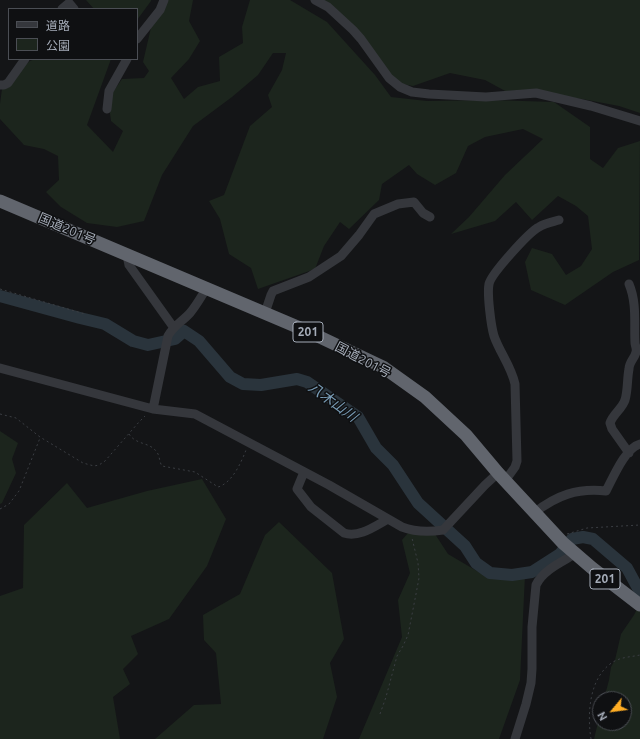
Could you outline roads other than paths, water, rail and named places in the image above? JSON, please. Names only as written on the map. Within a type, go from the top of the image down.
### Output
[{"type":"highway","name":"国道201号","points":[[0,201],[307,331],[382,367],[425,397],[466,435],[534,513],[567,546],[640,605]]},
{"type":"street","points":[[138,39],[160,10],[164,0]]},
{"type":"street","points":[[315,0],[328,7],[362,39],[389,78],[400,87],[412,92],[486,97],[536,93],[591,106],[640,121]]},
{"type":"street","points":[[0,85],[8,83],[24,60]]},
{"type":"street","points":[[107,109],[109,91],[126,60]]},
{"type":"street","points":[[265,313],[270,295],[273,291],[309,277],[341,256],[374,214],[398,204],[414,202],[423,213],[430,217]]},
{"type":"street","points":[[0,368],[153,409],[195,414],[249,442],[410,531],[433,531],[445,527],[485,485],[502,477],[515,467],[518,449],[515,384],[513,373],[494,337],[490,310],[489,284],[492,277],[532,232],[538,227],[559,220]]},
{"type":"street","points":[[127,255],[129,265],[174,328]]},
{"type":"street","points":[[629,284],[634,301],[635,343],[638,353],[629,367],[624,401],[613,416],[610,423],[612,429],[629,453]]},
{"type":"street","points":[[153,409],[168,336],[192,310],[206,289]]},
{"type":"street","points":[[534,513],[545,505],[570,493],[580,490],[606,491],[625,457],[640,444]]},
{"type":"street","points":[[304,472],[297,489],[311,507],[344,533],[350,535],[359,534],[388,519]]},
{"type":"street","points":[[515,739],[531,683],[532,627],[536,585],[539,579],[567,546]]},
{"type":"waterway","name":"八木山川","points":[[0,296],[105,324],[133,341],[148,345],[175,339],[184,331],[199,341],[230,377],[243,384],[261,385],[297,379],[307,382],[358,417],[376,448],[393,465],[418,503],[465,546],[476,563],[490,573],[512,575],[532,572],[560,554],[572,539],[583,537],[593,539],[627,568],[640,592]]}]
